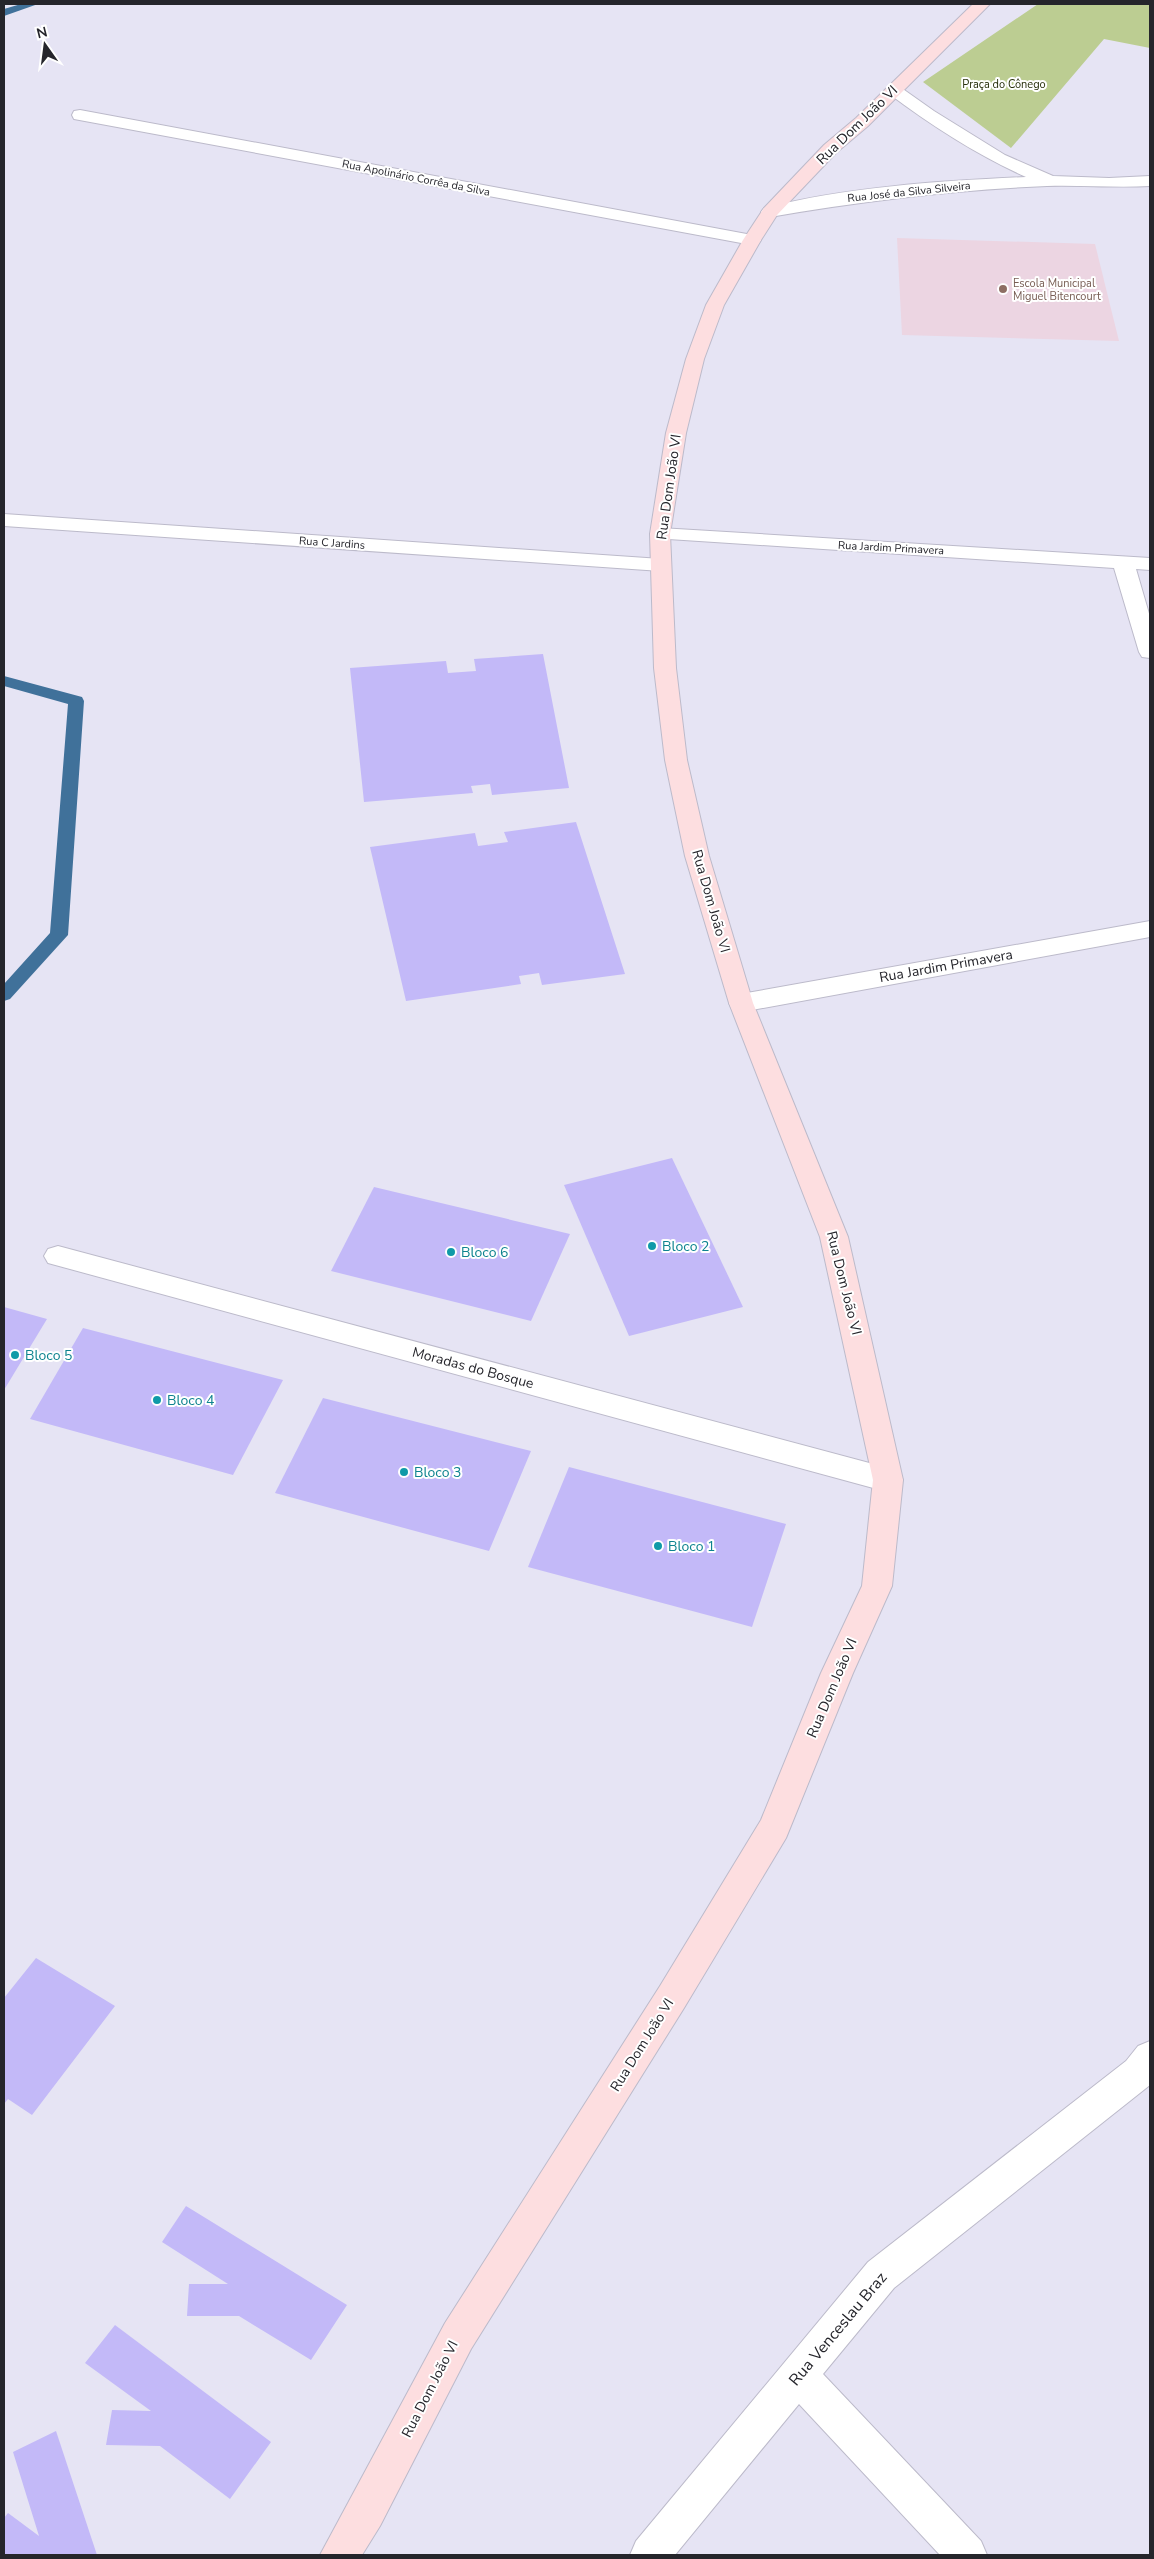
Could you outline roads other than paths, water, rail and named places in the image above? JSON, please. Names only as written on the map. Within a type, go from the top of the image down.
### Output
[{"type":"main road","name":"Rua Dom João VI","points":[[340,2555],[366,2512],[458,2336],[672,1998],[774,1828],[837,1673],[877,1586],[888,1480],[834,1238],[741,1004],[697,856],[676,760],[666,668],[660,534],[676,433],[695,359],[715,305],[752,240],[770,212],[830,149],[982,4]]},
{"type":"street","name":"Rua José da Silva Silveira","points":[[894,90],[928,115],[1000,159],[1050,181]]},
{"type":"street","name":"Rua Apolinário Corrêa da Silva","points":[[80,115],[752,240]]},
{"type":"street","name":"Rua José da Silva Silveira","points":[[770,212],[827,201],[967,185],[1050,181],[1109,183],[1150,181]]},
{"type":"street","name":"Rua C Jardins","points":[[4,520],[661,565]]},
{"type":"street","name":"Rua Jardim Primavera","points":[[660,534],[1150,564]]},
{"type":"street","points":[[1123,562],[1150,652]]},
{"type":"street","name":"Rua Jardim Primavera","points":[[741,1004],[1150,930]]},
{"type":"street","name":"Moradas do Bosque","points":[[58,1256],[888,1480]]},
{"type":"street","name":"Rua Venceslau Braz","points":[[650,2555],[880,2275],[1138,2072],[1150,2058]]},
{"type":"street","points":[[798,2375],[967,2555]]},
{"type":"waterway","points":[[4,13],[32,4]]},
{"type":"waterway","points":[[4,681],[76,701],[59,935],[4,995]]},
{"type":"place","name":"Escola Municipal Miguel Bitencourt","points":[[1003,289]]},
{"type":"place","name":"Bloco 2","points":[[652,1246]]},
{"type":"place","name":"Bloco 6","points":[[451,1252]]},
{"type":"place","name":"Bloco 5","points":[[15,1355]]},
{"type":"place","name":"Bloco 4","points":[[157,1400]]},
{"type":"place","name":"Bloco 3","points":[[404,1472]]},
{"type":"place","name":"Bloco 1","points":[[658,1546]]},
{"type":"park label","name":"Praça do Cônego","points":[[1004,84]]}]
